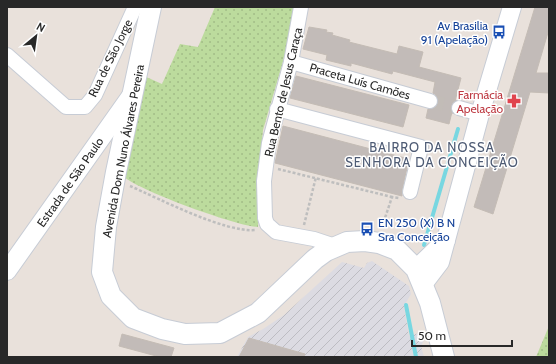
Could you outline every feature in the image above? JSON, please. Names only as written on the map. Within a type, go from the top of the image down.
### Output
[{"type":"main road","name":"Avenida Dom Nuno Álvares Pereira","points":[[151,7],[106,227],[102,272],[111,296],[133,318],[162,330],[185,334],[220,333],[258,313],[315,259],[335,246],[356,241],[377,242],[397,250],[420,276]]},
{"type":"main road","points":[[420,276],[444,357]]},
{"type":"street","name":"Rua de São Jorge","points":[[7,55],[66,107],[85,107],[95,95],[135,7]]},
{"type":"street","name":"Rua Bento de Jesus Caraça","points":[[271,229],[265,218],[264,181],[269,143],[291,62],[301,7]]},
{"type":"street","points":[[420,276],[440,262],[480,114],[512,7]]},
{"type":"street","name":"Praceta Luís Camões","points":[[291,62],[430,101]]},
{"type":"street","name":"Estrada de São Paulo","points":[[7,271],[133,92]]},
{"type":"street","points":[[459,108],[480,114]]},
{"type":"street","points":[[277,109],[421,147],[410,192]]},
{"type":"street","points":[[271,229],[283,234],[335,246]]},
{"type":"path","points":[[266,166],[405,200],[410,192]]},
{"type":"path","points":[[301,237],[316,177]]},
{"type":"path","points":[[115,178],[220,224],[246,231],[271,229]]},
{"type":"path","points":[[377,242],[392,197]]},
{"type":"shaded area","points":[[372,261],[409,286],[411,294],[404,306],[409,336],[419,333],[422,335],[424,340],[421,346],[424,357],[237,357],[248,337],[284,315],[342,262],[364,268],[367,263]]},
{"type":"green space","points":[[215,7],[295,7],[287,48],[263,130],[260,161],[258,227],[230,221],[166,198],[147,190],[123,176],[144,76],[162,84],[180,44],[198,47]]},
{"type":"green space","points":[[549,326],[549,357],[536,357]]},
{"type":"building","points":[[535,7],[549,7],[549,29],[536,73],[549,73],[549,93],[530,92],[493,214],[474,207]]},
{"type":"building","points":[[309,27],[327,30],[326,32],[333,33],[332,35],[350,40],[349,42],[397,54],[399,46],[423,52],[419,67],[461,78],[455,101],[451,106],[452,112],[449,124],[426,118],[428,109],[436,107],[438,103],[436,95],[433,93],[435,82],[393,71],[392,74],[351,63],[351,66],[326,60],[327,55],[303,49]]},
{"type":"building","points":[[296,76],[409,105],[403,127],[290,98]]},
{"type":"building","points":[[283,126],[409,159],[402,196],[275,163]]},
{"type":"building","points":[[122,334],[174,348],[171,357],[160,357],[119,346]]},
{"type":"building","points":[[249,338],[305,354],[304,357],[239,357]]},
{"type":"waterway","points":[[424,245],[458,129]]},
{"type":"waterway","points":[[406,305],[416,357]]},
{"type":"tunnel","points":[[430,101],[459,108]]},
{"type":"place","name":"Av Brasilia 91 (Apelação)","points":[[499,32]]},
{"type":"place","name":"Farmácia Apelação","points":[[514,101]]},
{"type":"place","name":"EN 250 (X) B N Sra Conceição","points":[[367,229]]},
{"type":"district","name":"BAIRRO DA NOSSA SENHORA DA CONCEIÇÃO","points":[[432,154]]}]
